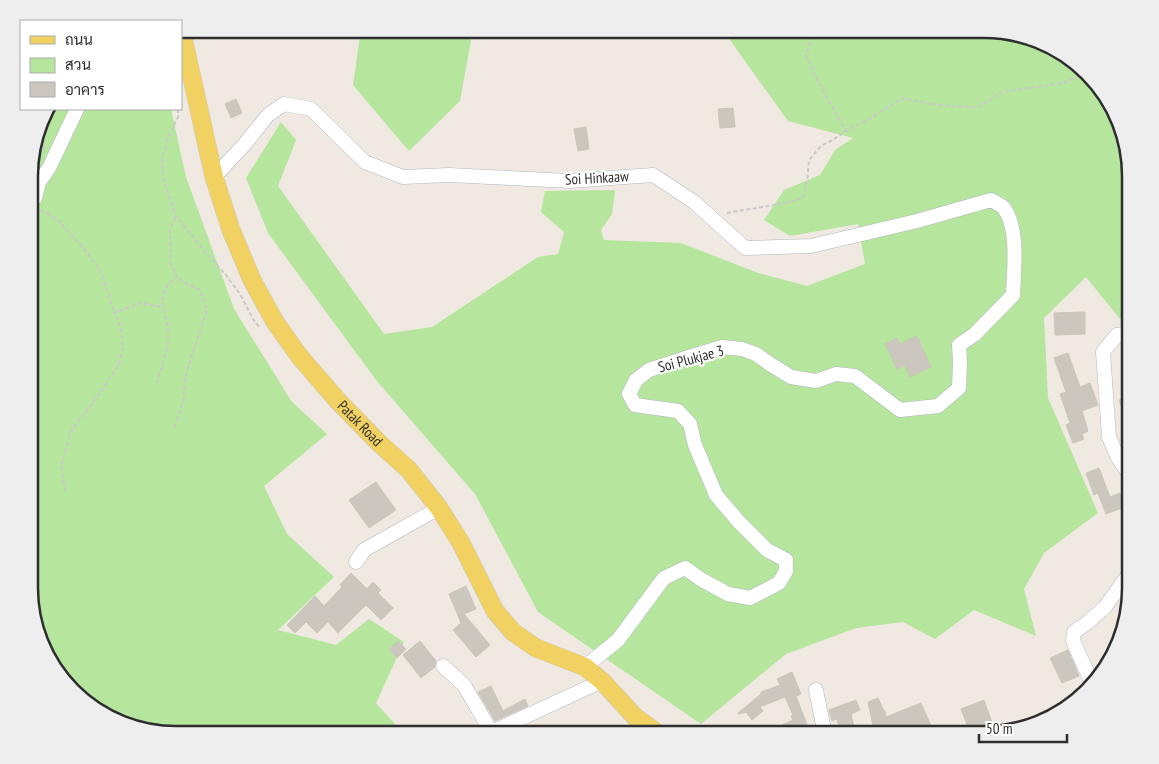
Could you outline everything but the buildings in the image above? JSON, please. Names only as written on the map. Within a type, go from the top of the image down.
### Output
[{"type":"main road","name":"Patak Road","points":[[182,38],[186,72],[214,177],[231,230],[252,280],[274,322],[300,357],[338,401],[378,443],[410,470],[439,508],[461,543],[496,611],[513,632],[536,648],[585,668],[602,681],[635,717],[648,726]]},
{"type":"street","name":"Soi Hinkaaw","points":[[214,177],[244,145],[268,114],[284,104],[311,109],[365,162],[403,177],[449,175],[570,181],[653,175],[694,202],[745,248],[812,246],[917,221],[991,200],[1003,207]]},
{"type":"street","points":[[37,188],[39,182],[49,168],[77,110]]},
{"type":"street","name":"Soi Plukjae 3","points":[[585,668],[618,640],[664,578],[685,568],[728,594],[750,598],[779,583],[786,571],[786,560],[767,550],[738,521],[716,495],[695,444],[690,424],[678,411],[635,405],[629,394],[636,380],[649,370],[688,356],[722,348],[742,349],[756,354],[791,377],[816,381],[836,374],[855,376],[900,410],[938,406],[959,388],[959,345],[975,334],[1013,295],[1015,258],[1012,225],[1003,207]]},
{"type":"street","points":[[1121,334],[1117,335],[1103,352],[1108,437],[1121,462]]},
{"type":"street","points":[[356,562],[364,550],[439,508]]},
{"type":"street","points":[[1089,677],[1073,641],[1074,632],[1105,608],[1121,585]]},
{"type":"street","points":[[443,666],[464,685],[488,726]]},
{"type":"street","points":[[507,726],[602,681]]},
{"type":"street","points":[[816,690],[824,726]]},
{"type":"path","points":[[811,38],[806,55],[816,78],[846,131]]},
{"type":"path","points":[[710,216],[782,204],[803,198],[807,184],[809,160],[822,145],[903,98],[929,104],[977,108],[1002,92],[1063,83],[1079,76]]},
{"type":"path","points":[[178,110],[178,117],[167,139],[162,161],[164,182],[176,216],[226,274],[240,294],[253,319],[265,334]]},
{"type":"path","points":[[43,136],[44,149]]},
{"type":"path","points":[[37,204],[39,208],[58,220],[95,263],[104,278],[120,328],[123,347],[119,364],[70,434],[61,467],[65,490]]},
{"type":"path","points":[[175,427],[183,401],[186,374],[207,310],[200,290],[176,277],[171,264],[170,230],[176,216]]},
{"type":"path","points":[[157,383],[168,340],[167,322],[162,301],[168,284],[176,277]]},
{"type":"path","points":[[114,313],[140,303],[164,308]]},
{"type":"green space","points":[[360,38],[471,38],[460,101],[409,151],[353,85]]},
{"type":"green space","points":[[728,38],[984,38],[1011,40],[1045,52],[1060,61],[1075,72],[1093,91],[1111,123],[1119,148],[1121,166],[1121,319],[1086,277],[1044,318],[1048,398],[1098,513],[1044,553],[1024,589],[1036,636],[974,610],[935,639],[903,622],[856,628],[786,654],[701,724],[538,612],[475,494],[376,380],[268,233],[246,178],[281,122],[296,140],[278,186],[384,334],[432,327],[538,257],[558,254],[564,232],[541,212],[545,191],[615,190],[612,214],[601,230],[604,240],[681,243],[758,273],[807,286],[865,264],[858,224],[790,236],[764,220],[784,190],[820,175],[835,150],[853,138],[788,121]]},
{"type":"green space","points":[[54,110],[171,110],[186,177],[234,309],[292,402],[327,434],[264,486],[287,534],[334,577],[278,630],[336,645],[369,619],[404,642],[376,703],[397,726],[157,725],[140,722],[106,708],[91,698],[72,680],[56,658],[42,624],[37,589],[37,175],[42,140]]}]
